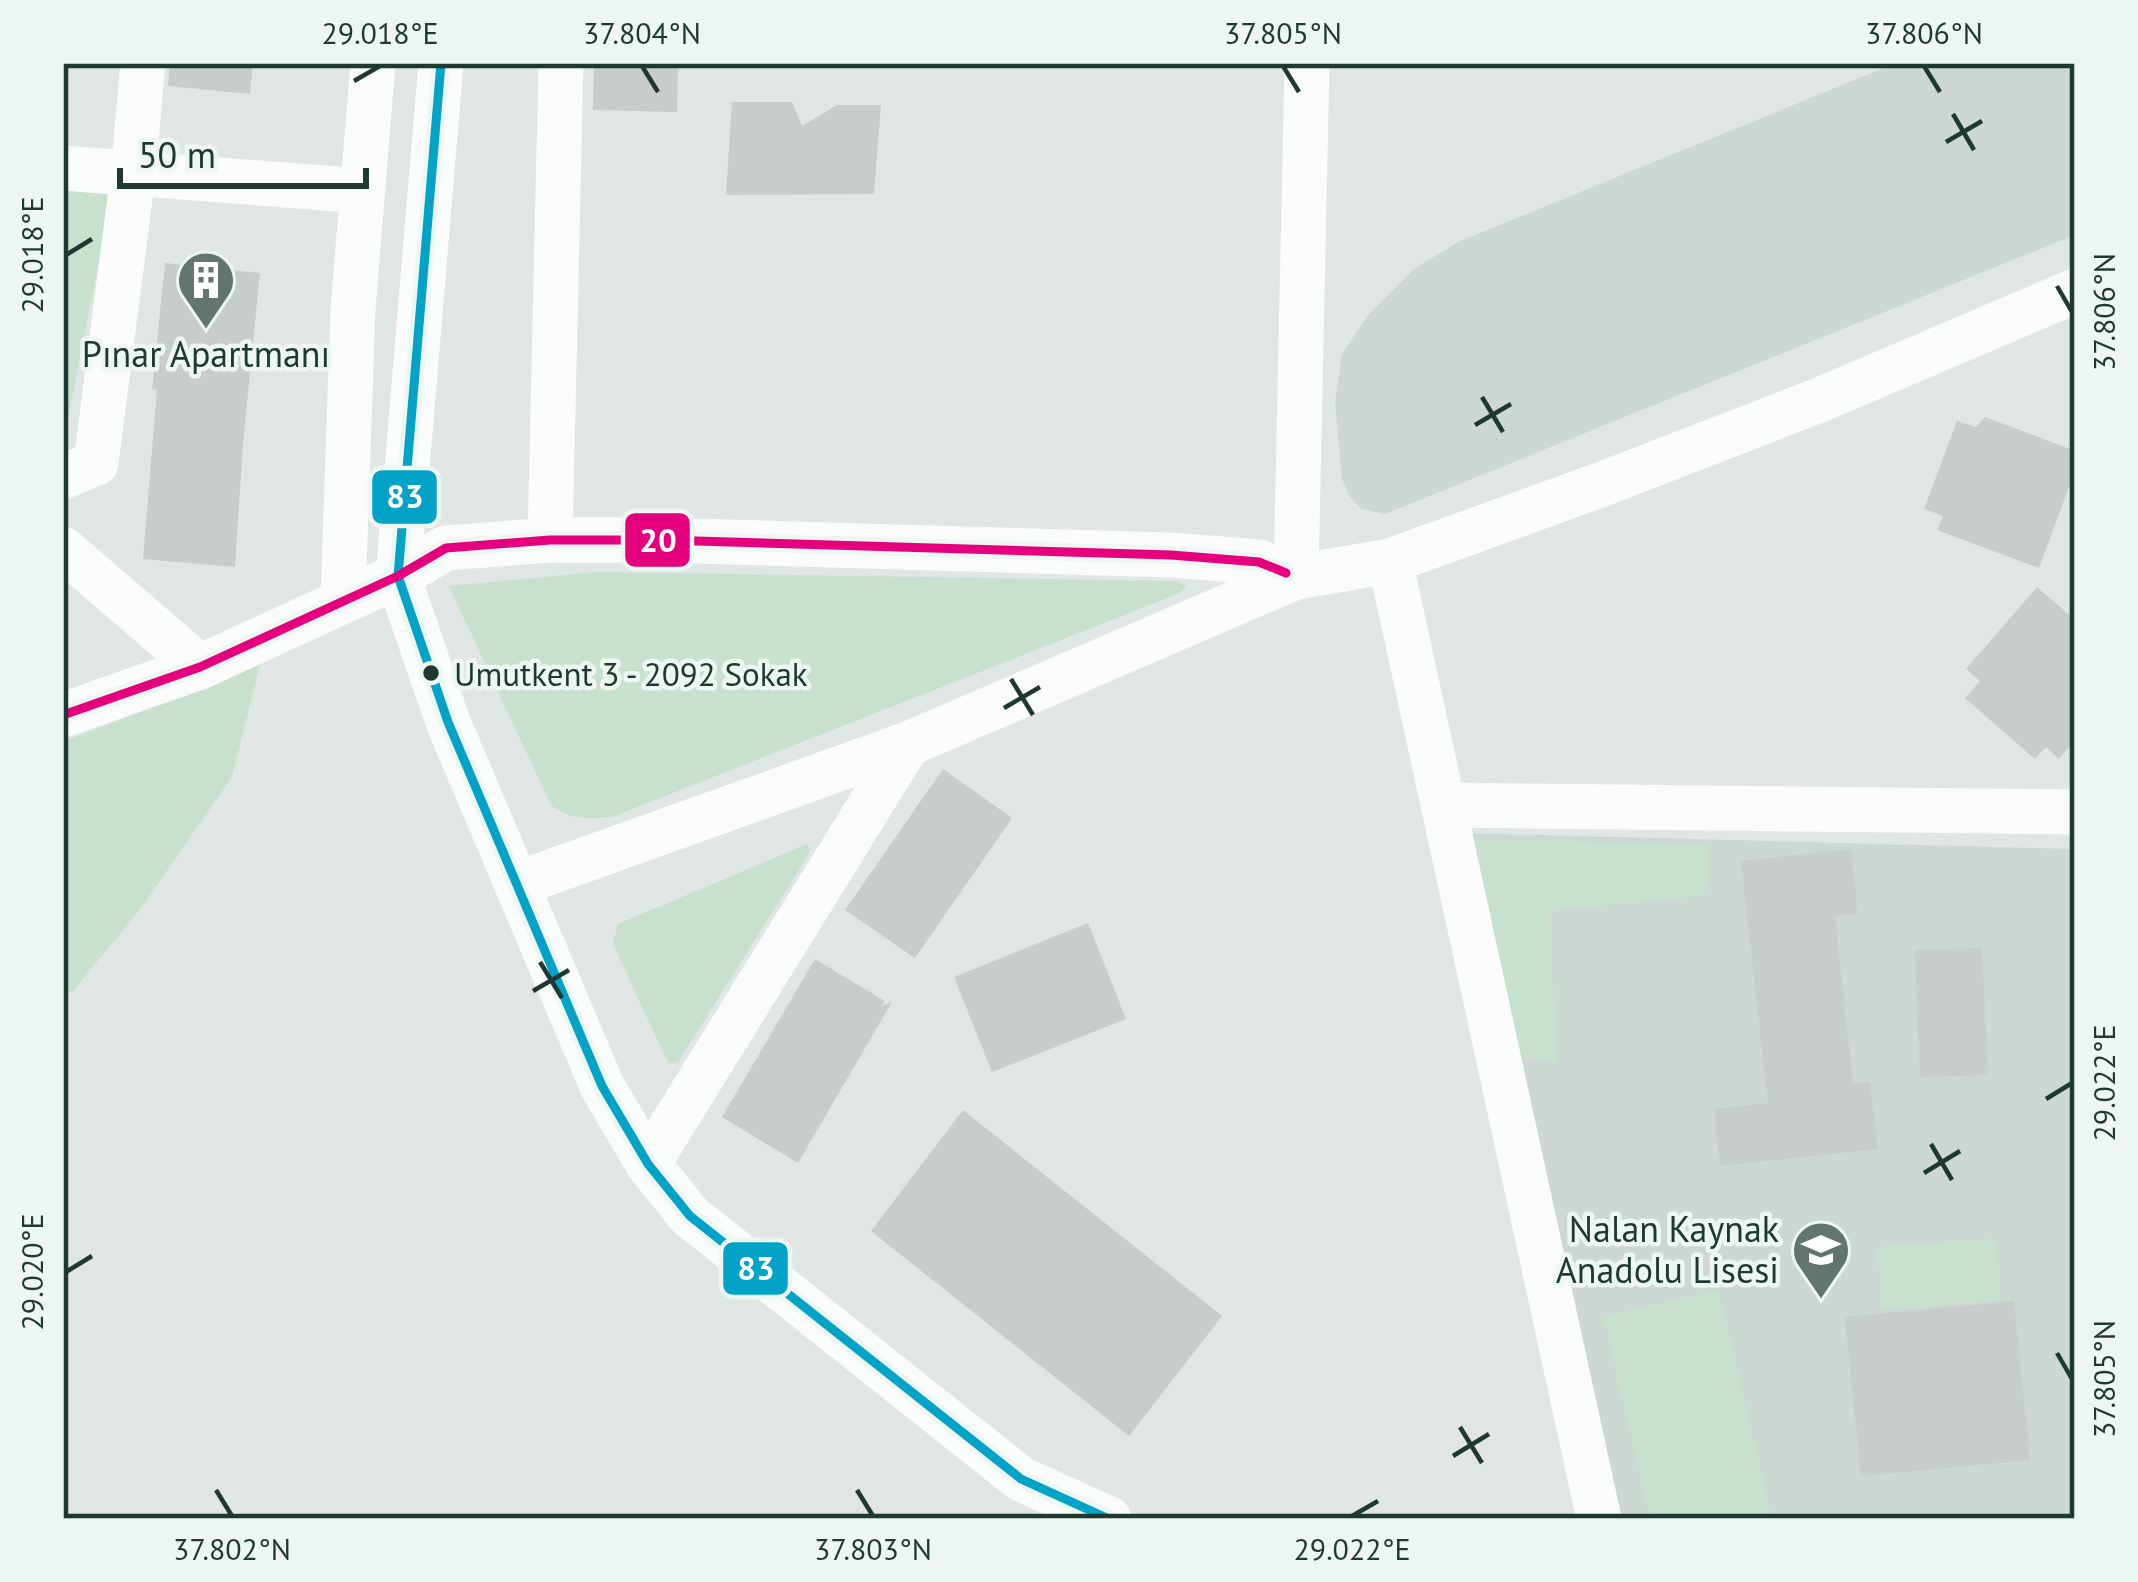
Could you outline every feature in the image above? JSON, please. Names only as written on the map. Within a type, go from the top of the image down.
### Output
[{"type":"street","points":[[63,477],[96,463],[143,63]]},
{"type":"street","points":[[343,598],[353,309],[373,63]]},
{"type":"street","points":[[441,63],[398,576],[448,722],[602,1086],[648,1164],[690,1216],[1052,1504],[1109,1519]]},
{"type":"street","points":[[550,540],[561,63]]},
{"type":"street","points":[[1296,577],[1307,63]]},
{"type":"street","points":[[63,168],[363,191]]},
{"type":"street","points":[[517,884],[908,744],[1296,577],[1390,561],[1470,535],[1822,399],[2075,291]]},
{"type":"street","points":[[63,716],[200,667],[398,576],[446,548],[550,540],[1171,555],[1259,562],[1296,577]]},
{"type":"street","points":[[63,549],[200,667]]},
{"type":"street","points":[[1390,561],[1599,1519]]},
{"type":"street","points":[[648,1164],[908,744]]},
{"type":"street","points":[[1445,805],[2075,812]]},
{"type":"shaded area","points":[[1896,63],[2075,63],[2075,235],[1385,514],[1361,509],[1349,496],[1342,479],[1335,403],[1342,354],[1368,315],[1414,269],[1458,242]]},
{"type":"shaded area","name":"Nalan Kaynak Anadolu Lisesi","points":[[1462,833],[2075,849],[2075,1519],[1615,1519]]},
{"type":"green space","points":[[63,177],[112,195],[63,444]]},
{"type":"green space","points":[[597,572],[1175,581],[1187,586],[1180,593],[612,817],[587,818],[551,805],[449,586]]},
{"type":"green space","points":[[260,665],[232,777],[141,908],[73,991],[63,996],[63,742]]},
{"type":"green space","points":[[1470,840],[1709,844],[1706,895],[1550,911],[1557,1063],[1516,1056]]},
{"type":"green space","points":[[807,844],[806,859],[678,1062],[668,1063],[613,944],[618,924]]},
{"type":"green space","points":[[1996,1238],[2001,1300],[1881,1310],[1877,1247]]},
{"type":"green space","points":[[1719,1290],[1771,1513],[1744,1519],[1650,1519],[1603,1316]]},
{"type":"building","points":[[170,63],[253,63],[250,94],[168,86]]},
{"type":"building","points":[[594,63],[678,63],[677,112],[593,110]]},
{"type":"building","points":[[732,102],[792,102],[802,126],[837,105],[881,105],[874,194],[726,195]]},
{"type":"building","points":[[165,263],[260,273],[235,567],[143,559],[157,390],[152,389]]},
{"type":"building","points":[[1985,417],[2075,451],[2075,471],[2039,568],[1937,530],[1943,516],[1924,509],[1957,421],[1976,427]]},
{"type":"building","points":[[2037,587],[2075,620],[2075,741],[2059,759],[2046,747],[2035,759],[1965,698],[1980,681],[1966,669]]},
{"type":"building","points":[[943,769],[1012,818],[915,958],[845,910]]},
{"type":"building","points":[[1851,849],[1858,914],[1835,916],[1853,1084],[1870,1082],[1878,1149],[1720,1166],[1714,1109],[1768,1103],[1741,861]]},
{"type":"building","points":[[1088,923],[1126,1019],[992,1072],[954,977]]},
{"type":"building","points":[[1982,948],[1988,1075],[1920,1077],[1915,950]]},
{"type":"building","points":[[815,959],[885,1001],[881,1006],[892,1002],[798,1163],[722,1117]]},
{"type":"building","points":[[963,1110],[1222,1316],[1129,1436],[871,1231]]},
{"type":"building","points":[[2014,1301],[2030,1460],[1861,1476],[1845,1317]]},
{"type":"transit line","name":"83","points":[[441,63],[398,576],[448,722],[602,1086],[648,1164],[690,1216],[1021,1479],[1109,1519]]},
{"type":"transit line","name":"20","points":[[63,715],[200,667],[398,576],[446,548],[550,540],[662,540],[1171,555],[1259,562],[1286,573]]},
{"type":"place","name":"Pınar Apartmanı","points":[[206,331]]},
{"type":"place","name":"Umutkent 3 - 2092 Sokak","points":[[431,673]]},
{"type":"place","name":"Nalan Kaynak Anadolu Lisesi","points":[[1821,1301]]}]
